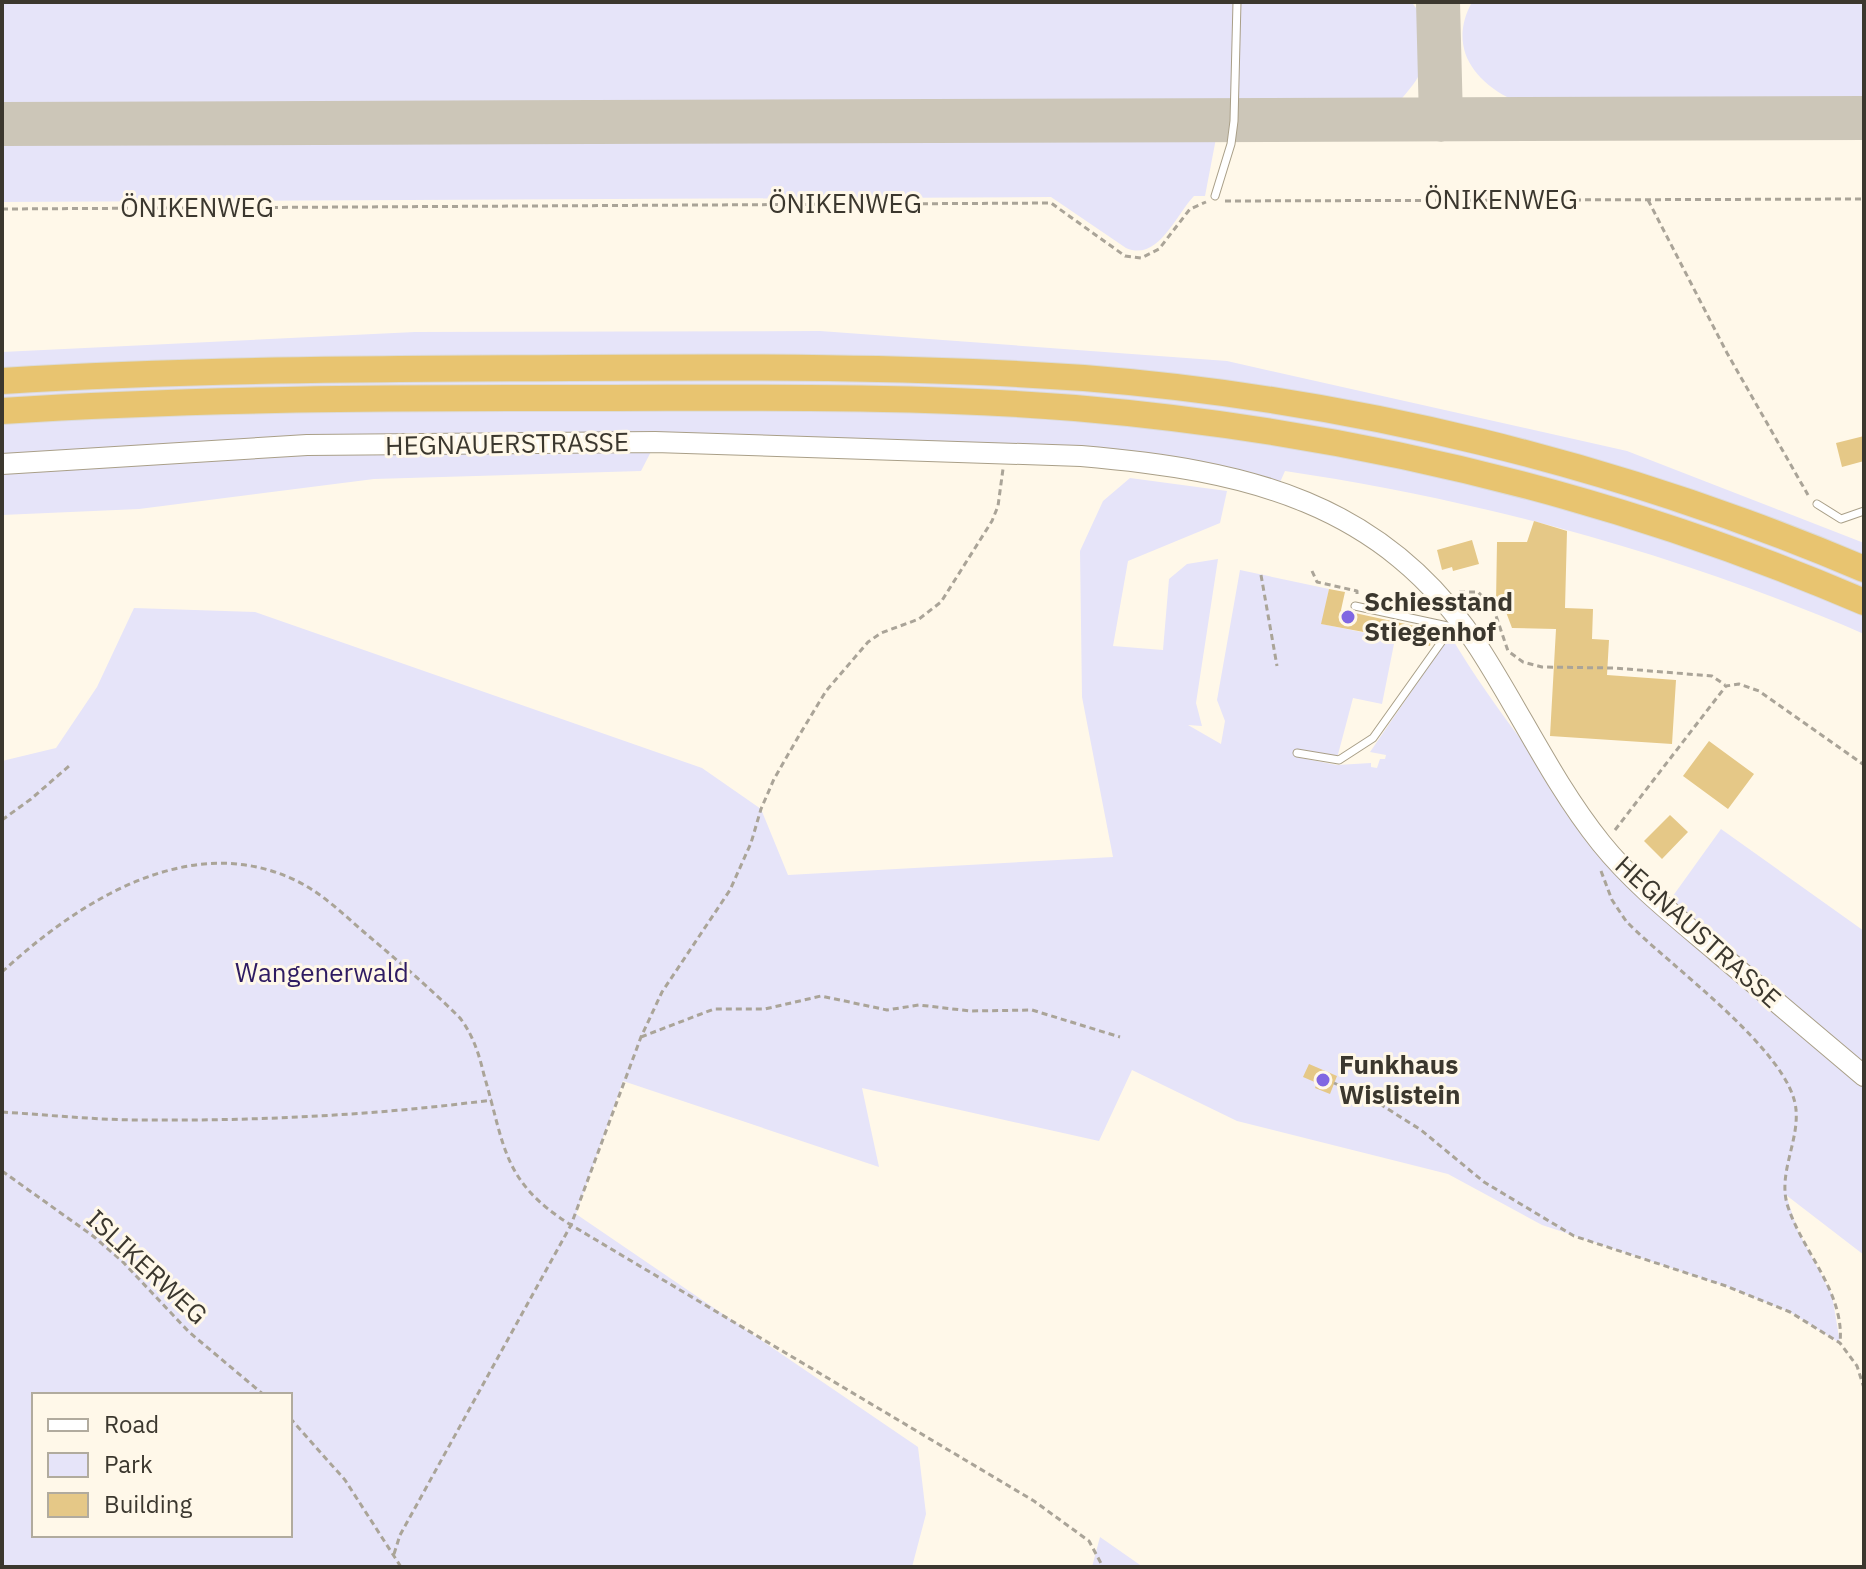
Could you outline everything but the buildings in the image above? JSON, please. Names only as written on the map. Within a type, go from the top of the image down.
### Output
[{"type":"highway","points":[[2,381],[258,371],[704,368],[957,372],[1141,384],[1314,407],[1494,445],[1684,501],[1864,569]]},
{"type":"highway","points":[[2,411],[261,400],[729,398],[964,402],[1124,413],[1323,440],[1514,482],[1683,532],[1864,602]]},
{"type":"street","name":"HEGNAUERSTRASSE","points":[[2,464],[338,445],[655,442],[1008,454]]},
{"type":"street","name":"HEGNAUSTRASSE","points":[[1008,454],[1147,462],[1224,476],[1277,489],[1350,524],[1414,571],[1439,597],[1492,670],[1550,771],[1602,844],[1665,908],[1864,1076]]},
{"type":"lane","points":[[1217,199],[1234,121],[1237,2]]},
{"type":"lane","points":[[1817,504],[1841,519],[1864,511]]},
{"type":"lane","points":[[1297,753],[1339,760],[1373,738],[1456,624],[1355,606]]},
{"type":"path","name":"ÖNIKENWEG","points":[[2,209],[1051,203],[1125,256],[1141,258],[1159,249],[1190,209],[1217,199],[1864,199]]},
{"type":"path","points":[[1648,200],[1727,353],[1803,489],[1817,504]]},
{"type":"path","points":[[394,1554],[400,1535],[571,1225],[641,1037],[662,992],[730,890],[774,779],[819,703],[851,659],[881,633],[919,619],[941,602],[992,521],[1008,454]]},
{"type":"path","points":[[1312,571],[1317,582],[1357,591],[1355,606]]},
{"type":"path","points":[[1261,575],[1277,666]]},
{"type":"path","points":[[1439,597],[1465,590],[1478,592],[1493,607],[1508,651],[1523,662],[1542,667],[1614,668],[1712,676],[1726,686]]},
{"type":"path","points":[[1602,844],[1726,686],[1739,684],[1759,691],[1864,765]]},
{"type":"path","points":[[2,820],[69,766]]},
{"type":"path","points":[[2,972],[79,912],[165,870],[202,862],[250,865],[283,875],[312,890],[443,1001],[468,1028],[514,1172],[534,1200],[1034,1501],[1089,1541],[1103,1567]]},
{"type":"path","points":[[1612,900],[1643,939],[1747,1031],[1787,1085],[1796,1108],[1785,1187],[1787,1204],[1828,1287],[1838,1316],[1840,1343]]},
{"type":"path","points":[[641,1037],[714,1009],[765,1009],[821,996],[887,1010],[919,1005],[970,1011],[1032,1010],[1120,1037]]},
{"type":"path","points":[[1334,1083],[1380,1104],[1407,1121],[1484,1182],[1574,1236],[1726,1286],[1790,1312],[1840,1343],[1857,1366],[1864,1388]]},
{"type":"path","points":[[2,1112],[141,1120],[320,1116],[422,1109],[492,1100]]},
{"type":"path","name":"ISLIKERWEG","points":[[2,1171],[93,1236],[122,1261],[189,1332],[262,1393]]},
{"type":"path","points":[[1857,1366],[1864,1367]]},
{"type":"path","points":[[292,1420],[345,1480],[401,1567]]},
{"type":"green space","points":[[2,2],[1411,2],[1419,15],[1424,55],[1419,76],[1394,108],[2,113]]},
{"type":"green space","points":[[1472,2],[1864,2],[1864,107],[1544,108],[1525,103],[1493,89],[1467,57],[1463,31]]},
{"type":"green space","points":[[1217,133],[1205,196],[1194,196],[1157,243],[1137,251],[1126,248],[1051,197],[2,202],[2,139]]},
{"type":"green space","points":[[820,331],[1227,361],[1627,451],[1864,543],[1864,634],[1724,579],[1580,534],[1433,498],[1285,471],[1277,489],[1198,470],[656,442],[641,471],[374,479],[139,509],[2,515],[2,352],[415,332]]},
{"type":"green space","name":"Wangenerwald","points":[[1130,478],[1227,491],[1220,523],[1128,561],[1113,646],[1163,650],[1169,579],[1187,564],[1218,559],[1196,703],[1202,726],[1188,725],[1221,744],[1225,721],[1217,700],[1240,570],[1329,589],[1322,624],[1395,639],[1382,704],[1353,698],[1336,762],[1296,757],[1337,765],[1371,763],[1371,767],[1377,768],[1380,759],[1385,759],[1386,755],[1370,752],[1450,635],[1523,742],[1578,810],[1665,907],[1721,829],[1864,931],[1864,1066],[1855,1078],[1864,1086],[1864,1255],[1786,1195],[1798,1231],[1832,1295],[1840,1343],[1790,1312],[1726,1286],[1542,1225],[1448,1174],[1237,1121],[1132,1070],[1099,1141],[862,1088],[879,1167],[623,1081],[576,1214],[918,1447],[926,1514],[912,1567],[2,1567],[2,761],[56,748],[97,687],[134,608],[255,612],[702,768],[761,809],[788,875],[1113,857],[1082,697],[1080,551],[1103,501]]},
{"type":"green space","points":[[1100,1537],[1143,1567],[1092,1567]]},
{"type":"taxiway","points":[[1438,2],[1441,120]]},
{"type":"taxiway","points":[[2,124],[1864,118]]},
{"type":"place","name":"Schiesstand Stiegenhof","points":[[1348,617]]},
{"type":"place","name":"Funkhaus Wislistein","points":[[1323,1080]]}]
